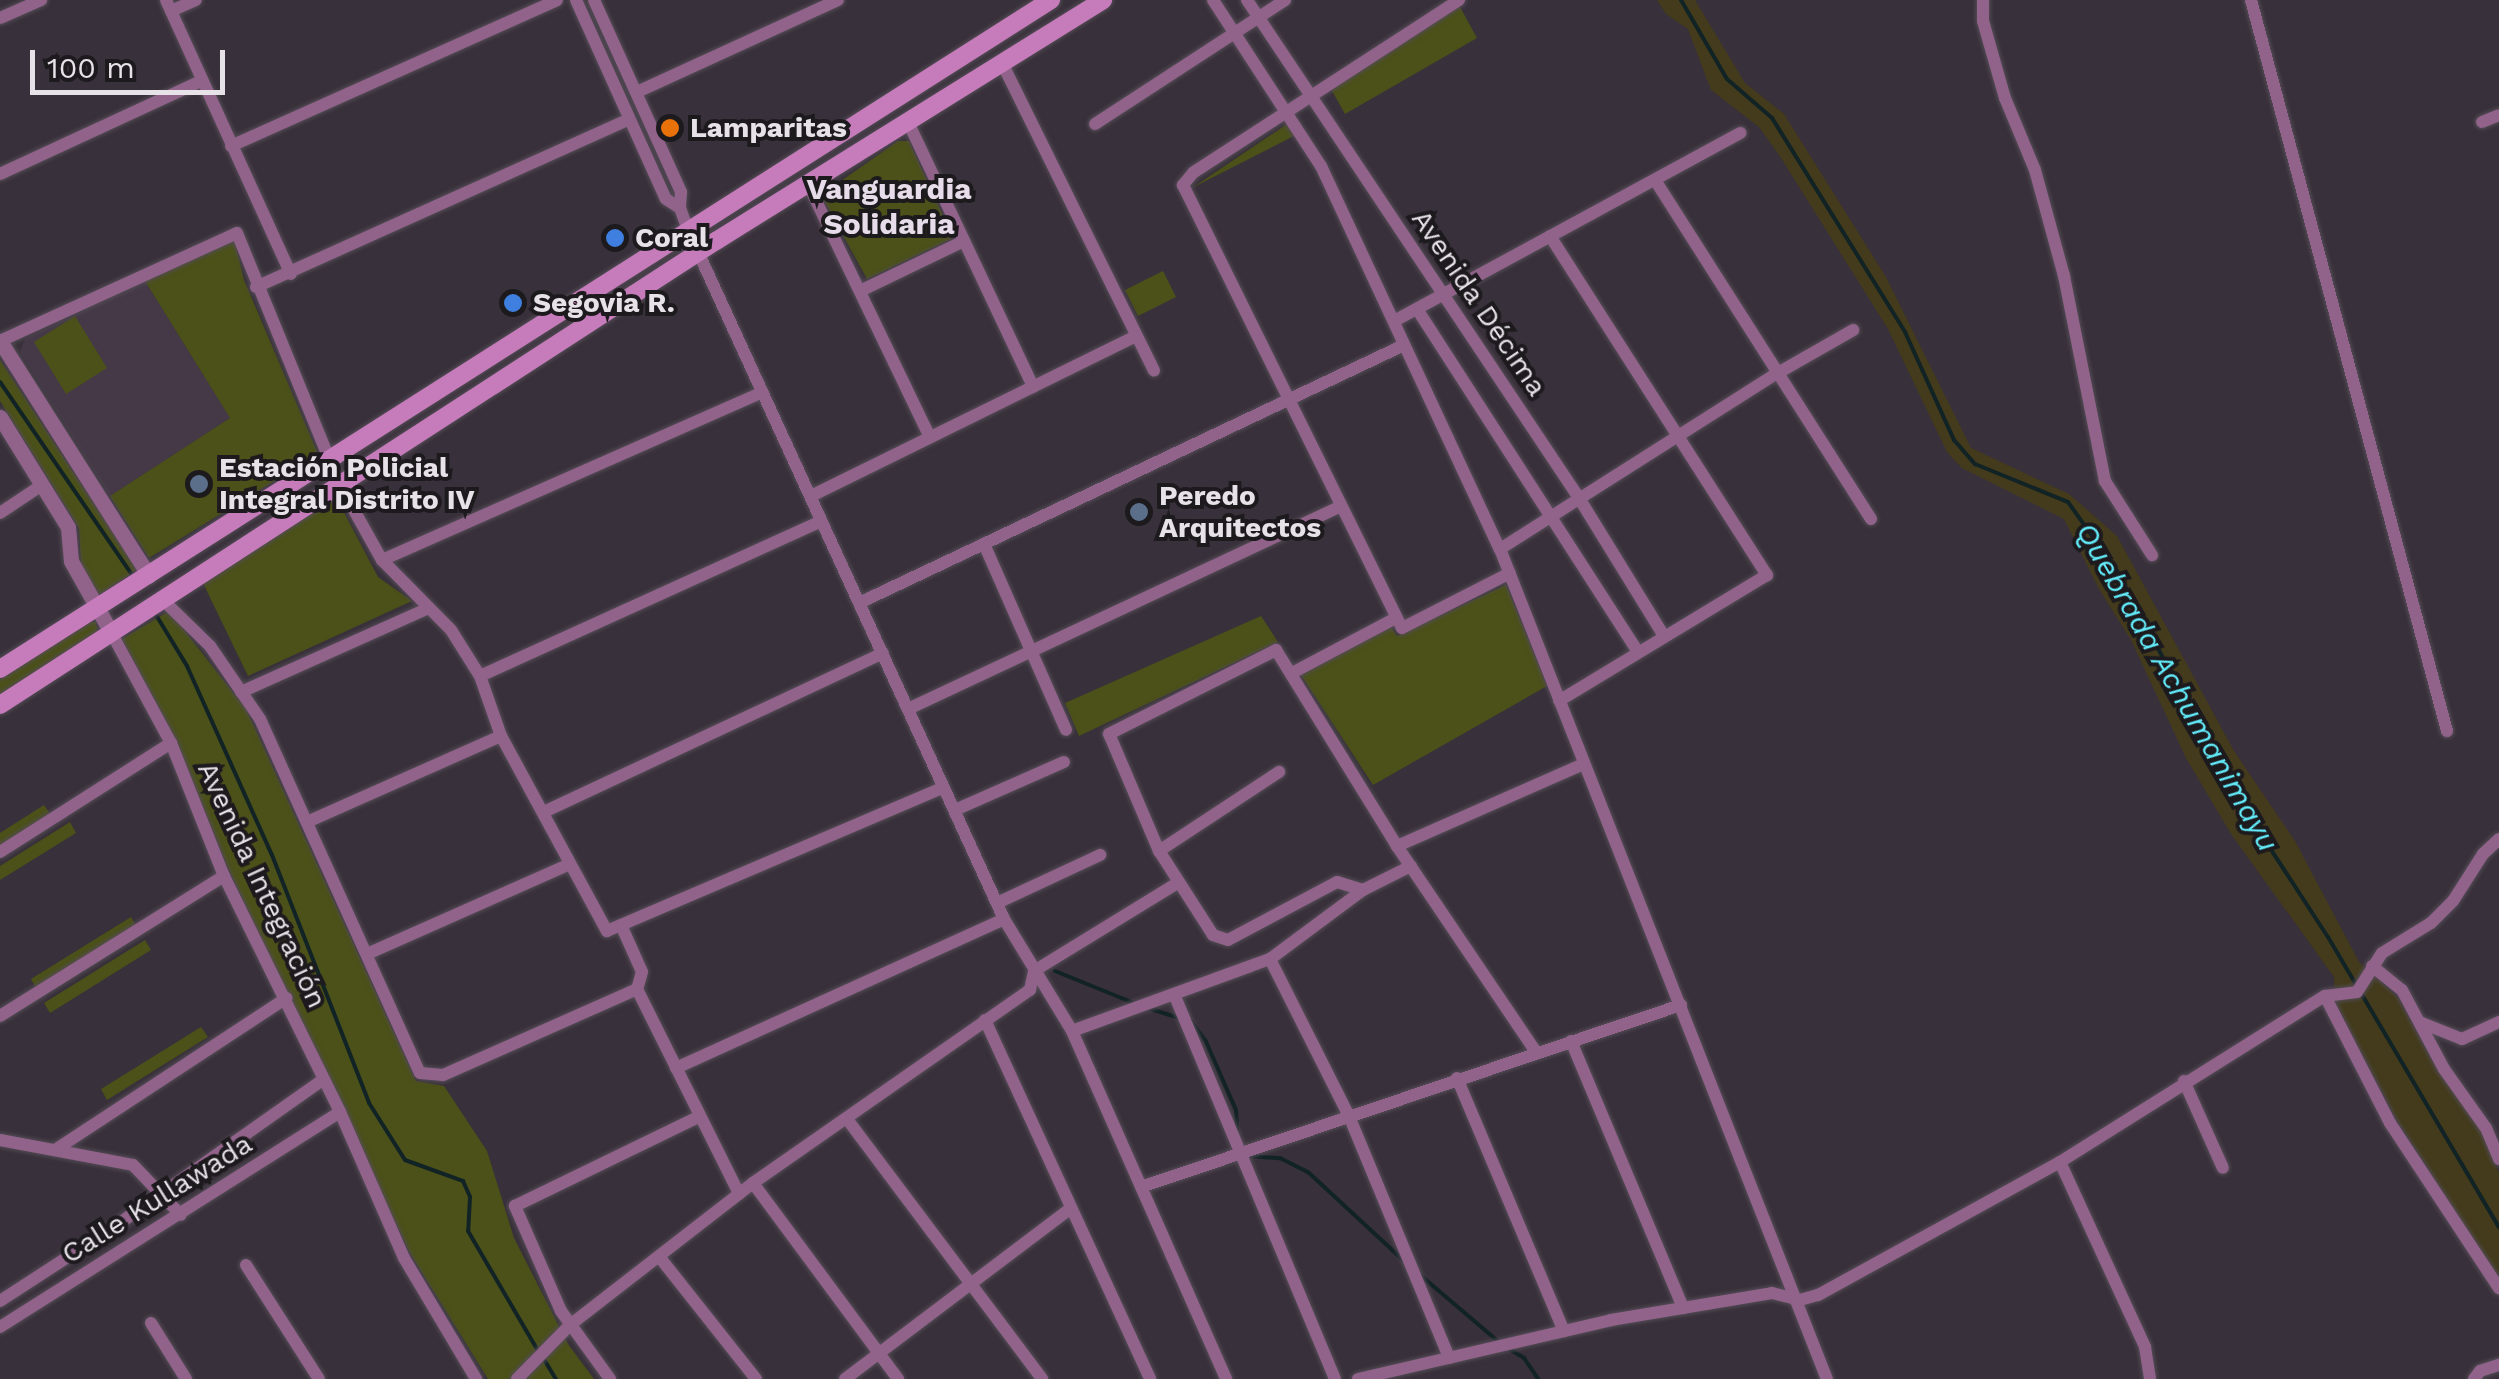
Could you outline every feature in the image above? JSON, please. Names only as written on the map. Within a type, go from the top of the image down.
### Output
[{"type":"main road","points":[[0,669],[330,463],[1051,0]]},
{"type":"main road","points":[[0,704],[700,251],[1102,0]]},
{"type":"street","points":[[0,18],[41,0]]},
{"type":"street","points":[[196,0],[168,6],[291,274]]},
{"type":"street","points":[[231,146],[557,0]]},
{"type":"street","points":[[576,0],[666,199],[680,208]]},
{"type":"street","points":[[594,0],[681,192],[680,208],[688,230],[1004,919],[1072,1031],[1223,1378]]},
{"type":"street","points":[[797,0],[804,16]]},
{"type":"street","points":[[637,92],[838,0]]},
{"type":"street","points":[[1213,0],[1320,166],[1396,320],[1402,346],[1500,549],[1800,1300],[1827,1379]]},
{"type":"street","name":"Avenida Décima","points":[[1247,0],[1578,498],[1664,636]]},
{"type":"street","points":[[1095,124],[1285,0]]},
{"type":"street","points":[[1459,0],[1193,173],[1184,186],[1402,628],[1510,574]]},
{"type":"street","points":[[1983,0],[1984,21],[2005,98],[2035,170],[2064,276],[2105,481],[2152,555]]},
{"type":"street","points":[[2251,0],[2447,732]]},
{"type":"street","points":[[1002,63],[1154,372]]},
{"type":"street","points":[[0,174],[202,80]]},
{"type":"street","points":[[2482,122],[2499,115]]},
{"type":"street","points":[[256,287],[629,119]]},
{"type":"street","points":[[908,122],[1033,387]]},
{"type":"street","points":[[1396,320],[1741,133]]},
{"type":"street","points":[[1655,180],[1870,519]]},
{"type":"street","points":[[808,184],[930,437]]},
{"type":"street","points":[[140,582],[0,341],[237,234],[340,485],[382,560],[451,630],[480,676],[502,736],[546,810],[607,931],[944,787]]},
{"type":"street","points":[[1550,236],[1767,576],[1559,700]]},
{"type":"street","points":[[860,291],[964,240]]},
{"type":"street","name":"Avenida Décima","points":[[1417,309],[1638,652]]},
{"type":"street","points":[[1500,549],[1776,374],[1854,330]]},
{"type":"street","points":[[810,496],[1136,336]]},
{"type":"street","points":[[860,603],[1402,346]]},
{"type":"street","points":[[382,560],[763,392]]},
{"type":"street","name":"Avenida Integración","points":[[0,417],[68,527],[71,561],[171,743],[224,876],[340,1112],[404,1258],[476,1379]]},
{"type":"street","points":[[0,512],[42,486]]},
{"type":"street","points":[[908,708],[1340,507]]},
{"type":"street","points":[[480,676],[822,521]]},
{"type":"street","points":[[984,544],[1066,730]]},
{"type":"street","points":[[155,605],[210,646],[260,719],[420,1073],[443,1074],[637,988]]},
{"type":"street","points":[[240,692],[428,608]]},
{"type":"street","points":[[1292,673],[1396,618]]},
{"type":"street","points":[[1364,890],[1337,882],[1228,940],[1213,935],[1159,851],[1110,734],[1276,650],[1398,846],[1536,1052]]},
{"type":"street","points":[[546,810],[882,653]]},
{"type":"street","points":[[307,822],[502,736]]},
{"type":"street","points":[[0,852],[171,743]]},
{"type":"street","points":[[954,810],[1064,762]]},
{"type":"street","points":[[1398,846],[1584,764]]},
{"type":"street","points":[[1159,851],[1279,772]]},
{"type":"street","points":[[1358,1379],[1683,1308],[1772,1293],[1800,1300],[1884,1259],[2060,1162],[2184,1080],[2325,996],[2357,992],[2382,953],[2431,922],[2453,901],[2483,854],[2499,838]]},
{"type":"street","points":[[997,903],[1100,855]]},
{"type":"street","points":[[366,954],[570,864]]},
{"type":"street","points":[[1072,1031],[1270,959],[1364,890],[1411,866]]},
{"type":"street","points":[[0,1016],[224,876]]},
{"type":"street","points":[[517,1379],[570,1325],[661,1258],[753,1182],[1030,990],[1034,971],[1179,882]]},
{"type":"street","points":[[676,1068],[1004,919]]},
{"type":"street","points":[[621,925],[642,972],[637,988],[739,1194]]},
{"type":"street","points":[[1270,959],[1349,1116],[1449,1358]]},
{"type":"street","points":[[2372,966],[2402,990],[2444,1068],[2486,1128],[2499,1159]]},
{"type":"street","points":[[1174,994],[1335,1379]]},
{"type":"street","points":[[2325,996],[2390,1123],[2499,1288]]},
{"type":"street","points":[[55,1150],[286,998]]},
{"type":"street","points":[[1142,1187],[1681,1005]]},
{"type":"street","points":[[985,1020],[1150,1379]]},
{"type":"street","points":[[2420,1022],[2436,1032],[2462,1039],[2499,1022]]},
{"type":"street","points":[[1571,1041],[1683,1308]]},
{"type":"street","points":[[1457,1078],[1564,1331]]},
{"type":"street","points":[[0,1300],[324,1079]]},
{"type":"street","points":[[2184,1080],[2223,1168]]},
{"type":"street","name":"Calle Kullawada","points":[[0,1326],[340,1112]]},
{"type":"street","points":[[610,1379],[570,1325],[515,1206],[700,1116]]},
{"type":"street","points":[[847,1119],[1042,1379]]},
{"type":"street","points":[[0,1140],[133,1165],[181,1214]]},
{"type":"street","points":[[2060,1162],[2145,1347],[2150,1379]]},
{"type":"street","points":[[753,1182],[898,1379]]},
{"type":"street","points":[[844,1379],[1070,1209]]},
{"type":"street","points":[[661,1258],[756,1379]]},
{"type":"street","points":[[246,1265],[320,1379]]},
{"type":"street","points":[[151,1323],[186,1379]]},
{"type":"street","points":[[2474,1379],[2480,1371],[2499,1365]]},
{"type":"shaded area","points":[[145,281],[230,418],[110,496],[20,352],[25,339]]},
{"type":"green space","points":[[1460,7],[1477,38],[1345,114],[1331,89]]},
{"type":"green space","points":[[1287,124],[1294,136],[1192,188]]},
{"type":"green space","points":[[898,141],[909,141],[953,238],[867,279],[821,195]]},
{"type":"green space","points":[[233,234],[244,280],[318,454],[149,558],[110,496],[230,418],[145,281]]},
{"type":"green space","points":[[1163,271],[1176,297],[1138,316],[1125,290]]},
{"type":"green space","points":[[75,316],[107,368],[66,394],[34,342]]},
{"type":"green space","points":[[0,360],[137,570],[97,596],[81,563],[79,528],[0,401]]},
{"type":"green space","points":[[336,497],[378,577],[412,601],[248,676],[201,579]]},
{"type":"green space","points":[[1506,585],[1547,686],[1373,785],[1301,675],[1391,627],[1397,636]]},
{"type":"green space","points":[[169,611],[246,709],[416,1081],[444,1086],[487,1151],[514,1238],[568,1344],[594,1379],[488,1379],[410,1253],[228,868],[176,740],[122,639]]},
{"type":"green space","points":[[1261,616],[1278,642],[1079,736],[1065,703]]},
{"type":"green space","points":[[90,622],[96,622],[98,634],[0,696],[0,679]]},
{"type":"green space","points":[[44,805],[51,815],[0,847],[0,833]]},
{"type":"green space","points":[[70,822],[76,833],[0,880],[0,866]]},
{"type":"green space","points":[[131,917],[137,927],[37,990],[31,979]]},
{"type":"green space","points":[[145,940],[151,950],[50,1013],[44,1003]]},
{"type":"green space","points":[[201,1027],[208,1037],[107,1100],[101,1089]]},
{"type":"sand","points":[[1657,0],[1695,0],[1745,83],[1784,114],[1886,277],[1971,448],[2069,494],[2117,536],[2234,751],[2295,841],[2359,962],[2398,998],[2439,1073],[2482,1132],[2499,1173],[2499,1279],[2395,1117],[2335,1001],[2334,977],[2231,834],[2186,758],[2131,640],[2099,589],[2064,519],[1962,468],[1947,452],[1888,329],[1781,158],[1759,127],[1711,90],[1688,29],[1666,14]]},
{"type":"waterway","name":"Quebrada Achumanimayu","points":[[1681,0],[1727,79],[1772,118],[1905,332],[1954,440],[1975,464],[2068,502],[2117,571],[2236,796],[2328,937],[2499,1227]]},
{"type":"waterway","points":[[0,382],[133,576]]},
{"type":"waterway","points":[[153,610],[187,666],[272,855],[369,1103],[405,1160],[463,1181],[470,1197],[468,1231],[537,1349]]},
{"type":"waterway","points":[[1055,971],[1134,1003]]},
{"type":"waterway","points":[[1148,1008],[1181,1019]]},
{"type":"waterway","points":[[1191,1021],[1206,1042],[1236,1110],[1237,1129]]},
{"type":"waterway","points":[[1248,1156],[1280,1158],[1308,1172],[1404,1261]]},
{"type":"waterway","points":[[1419,1274],[1499,1342]]},
{"type":"waterway","points":[[1507,1348],[1524,1358],[1538,1379]]},
{"type":"waterway","points":[[545,1361],[556,1379]]},
{"type":"place","name":"Lamparitas","points":[[670,128]]},
{"type":"place","name":"Coral","points":[[615,238]]},
{"type":"place","name":"Segovia R.","points":[[513,303]]},
{"type":"place","name":"Estación Policial Integral Distrito IV","points":[[199,484]]},
{"type":"place","name":"Peredo Arquitectos","points":[[1139,512]]},
{"type":"district","name":"Vanguardia Solidaria","points":[[889,206]]}]
